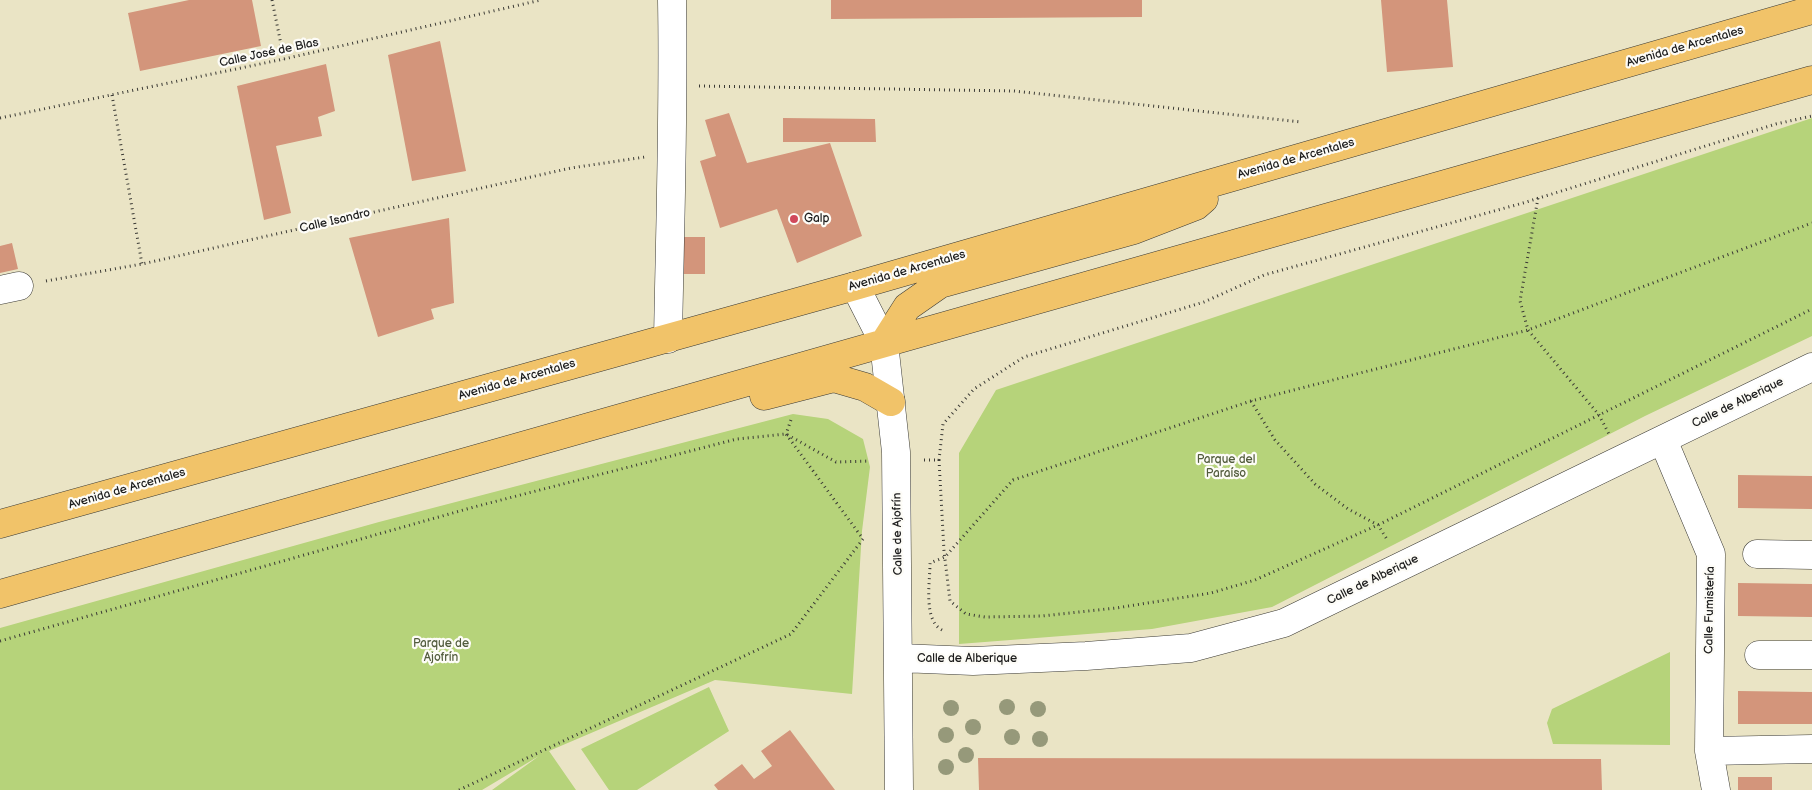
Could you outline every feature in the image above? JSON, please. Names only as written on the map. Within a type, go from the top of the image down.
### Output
[{"type":"main road","name":"Avenida de Arcentales","points":[[0,524],[855,286],[1812,10]]},
{"type":"main road","points":[[0,594],[1812,80]]},
{"type":"main road","points":[[884,342],[908,307],[940,284],[1134,230],[1196,206],[1232,178]]},
{"type":"main road","points":[[668,404],[693,415],[834,378],[865,386],[891,402]]},
{"type":"street","points":[[668,339],[670,153],[674,86],[672,0]]},
{"type":"street","name":"Calle de Ajofrín","points":[[855,286],[884,342],[897,460],[900,790]]},
{"type":"street","name":"Calle de Alberique","points":[[900,658],[973,661],[1086,656],[1191,648],[1284,623],[1812,367]]},
{"type":"street","name":"Calle Fumistería","points":[[1662,440],[1711,554],[1709,751],[1716,790]]},
{"type":"street","points":[[1757,554],[1812,555]]},
{"type":"street","points":[[1759,655],[1812,655]]},
{"type":"street","points":[[1709,751],[1812,750]]},
{"type":"path","points":[[272,0],[284,59]]},
{"type":"path","name":"Calle José de Blas","points":[[0,118],[284,59],[541,0]]},
{"type":"path","points":[[674,86],[1014,91],[1301,122]]},
{"type":"path","points":[[112,95],[142,264]]},
{"type":"path","name":"Calle Isandro","points":[[9,288],[142,264],[571,168],[670,153]]},
{"type":"path","points":[[1538,198],[1520,301],[1528,330],[1599,415],[1622,459]]},
{"type":"path","points":[[948,632],[934,626],[930,616],[930,563],[945,556],[1013,480],[1251,401],[1528,330],[1812,223]]},
{"type":"path","points":[[939,460],[950,601],[966,614],[985,617],[1042,616],[1116,608],[1211,593],[1255,580],[1378,525],[1812,309]]},
{"type":"path","points":[[1251,401],[1276,440],[1315,484],[1348,509],[1378,525],[1402,566]]},
{"type":"path","points":[[459,790],[791,634],[863,540],[786,434],[793,414]]},
{"type":"green space","name":"Parque del Paraíso","points":[[1812,118],[1812,336],[1645,416],[1272,607],[1152,629],[959,644],[959,453],[996,390]]},
{"type":"green space","name":"Parque de Ajofrín","points":[[793,414],[828,419],[863,439],[870,467],[862,531],[852,694],[715,680],[549,751],[576,790],[492,790],[539,756],[482,790],[0,790],[0,628],[379,522]]},
{"type":"green space","points":[[1670,652],[1670,745],[1553,744],[1547,723],[1552,709]]},
{"type":"green space","points":[[709,687],[729,731],[637,790],[609,790],[581,749]]},
{"type":"building","points":[[189,0],[252,0],[261,46],[140,71],[128,13]]},
{"type":"building","points":[[831,0],[1142,0],[1142,17],[831,19]]},
{"type":"building","points":[[1381,0],[1447,0],[1453,67],[1387,72]]},
{"type":"building","points":[[440,41],[466,171],[412,181],[388,55]]},
{"type":"building","points":[[326,64],[335,111],[318,117],[322,136],[276,146],[291,213],[264,220],[237,86]]},
{"type":"building","points":[[729,113],[747,163],[830,143],[862,236],[797,263],[777,209],[720,228],[700,161],[716,156],[705,120]]},
{"type":"building","points":[[783,118],[875,119],[876,142],[783,142]]},
{"type":"building","points":[[449,218],[454,303],[431,309],[434,319],[378,337],[349,238]]},
{"type":"building","points":[[683,237],[705,237],[705,274],[683,274]]},
{"type":"building","points":[[12,243],[18,269],[0,273],[0,246]]},
{"type":"building","points":[[1738,475],[1812,476],[1812,509],[1738,508]]},
{"type":"building","points":[[1738,583],[1812,584],[1812,617],[1738,616]]},
{"type":"building","points":[[1738,691],[1812,692],[1812,724],[1738,724]]},
{"type":"building","points":[[790,730],[835,790],[718,790],[714,785],[742,764],[754,779],[772,766],[761,751]]},
{"type":"building","points":[[978,758],[1601,759],[1602,790],[979,790]]},
{"type":"building","points":[[1738,777],[1772,777],[1772,790],[1738,790]]},
{"type":"place","name":"Galp","points":[[794,219]]}]
